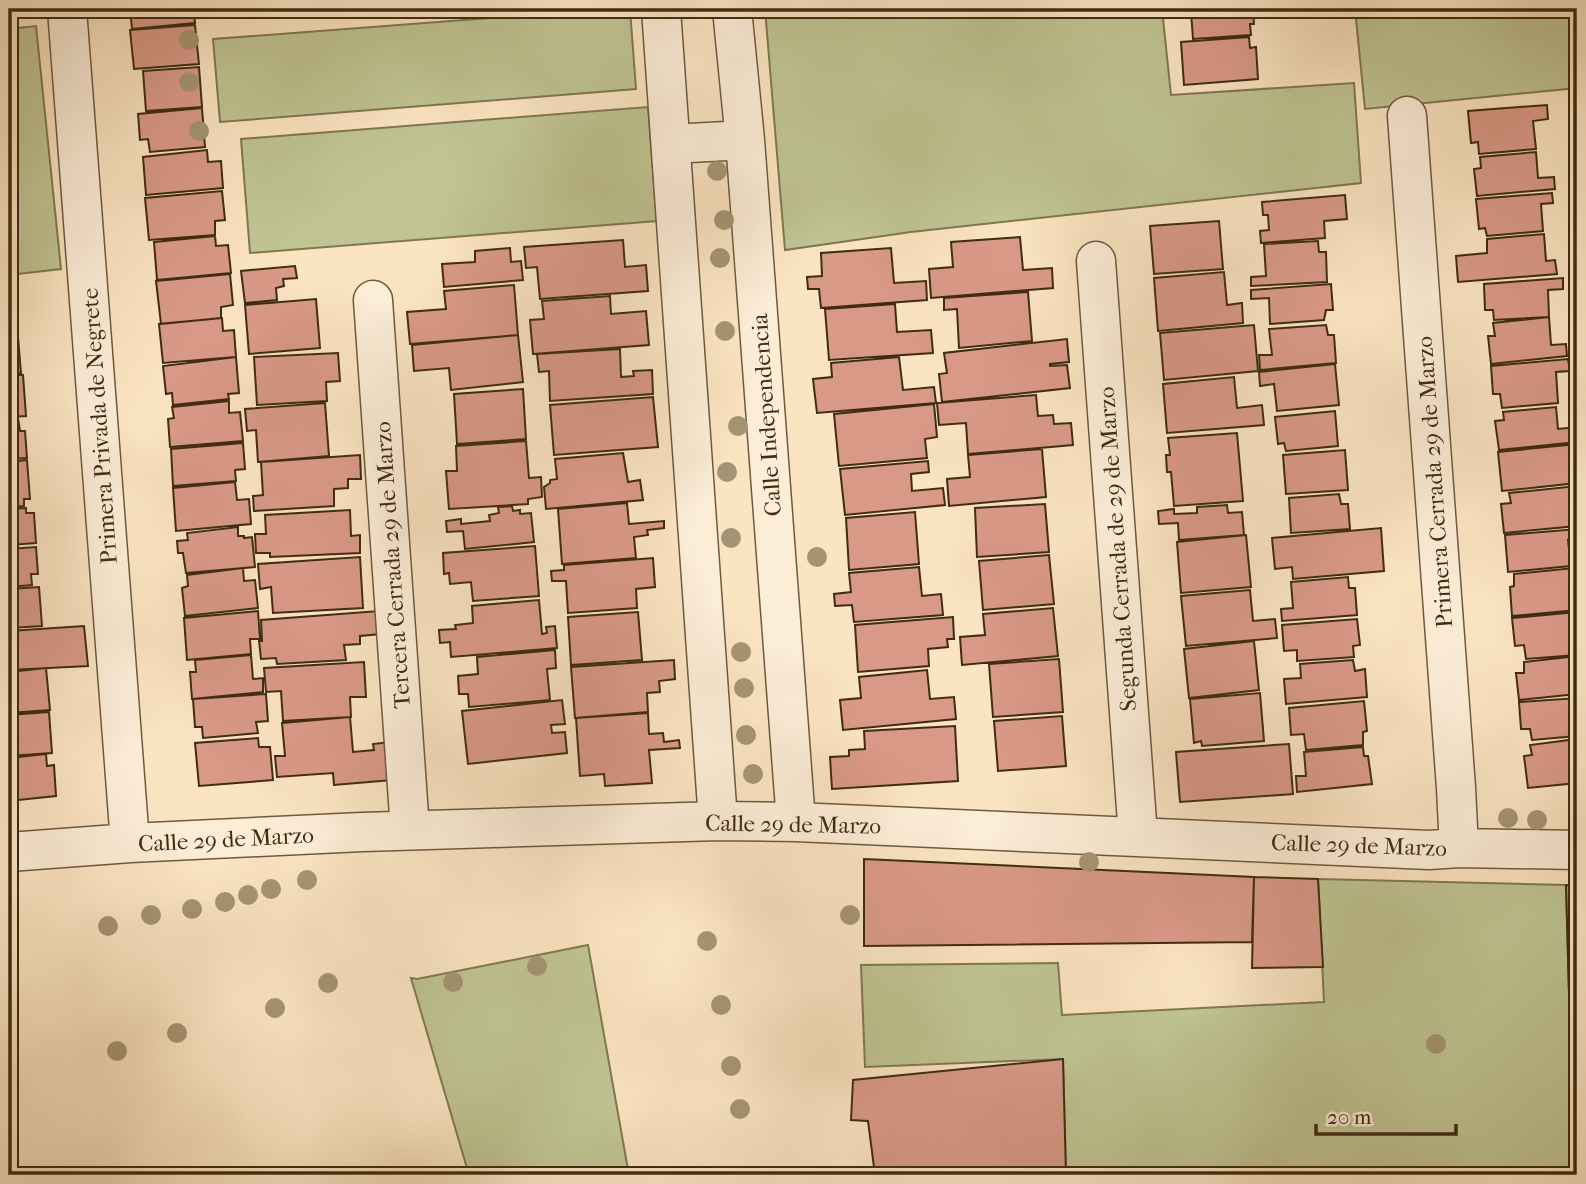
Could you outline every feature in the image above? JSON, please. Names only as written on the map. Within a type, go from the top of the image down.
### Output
[{"type":"street","name":"Primera Privada de Negrete","points":[[67,9],[130,843]]},
{"type":"street","points":[[661,9],[718,821]]},
{"type":"street","name":"Calle Independencia","points":[[732,9],[745,141],[796,822]]},
{"type":"street","name":"Primera Cerrada 29 de Marzo","points":[[1407,116],[1459,848]]},
{"type":"street","points":[[671,144],[745,141]]},
{"type":"street","name":"Segunda Cerrada de 29 de Marzo","points":[[1096,261],[1138,836]]},
{"type":"street","name":"Tercera Cerrada 29 de Marzo","points":[[373,300],[411,830]]},
{"type":"street","name":"Calle 29 de Marzo","points":[[9,852],[130,843],[411,830],[718,821],[796,822],[1429,850],[1577,850]]},
{"type":"green space","points":[[630,9],[636,89],[220,122],[213,39]]},
{"type":"green space","points":[[765,9],[1162,9],[1171,95],[1354,83],[1361,183],[911,232],[785,250]]},
{"type":"green space","points":[[1355,9],[1577,9],[1577,88],[1365,109]]},
{"type":"green space","points":[[36,26],[61,269],[9,275],[9,29]]},
{"type":"green space","points":[[648,107],[657,221],[250,253],[241,139]]},
{"type":"green space","points":[[1318,879],[1566,885],[1569,994],[1577,994],[1577,1175],[1066,1175],[1063,1059],[865,1067],[861,965],[1058,963],[1062,1015],[1324,1002]]},
{"type":"green space","points":[[588,945],[629,1175],[469,1175],[411,978]]},
{"type":"building","points":[[130,9],[194,9],[195,23],[132,29]]},
{"type":"building","points":[[1177,9],[1253,9],[1254,24],[1250,24],[1251,35],[1193,39],[1191,12],[1177,14]]},
{"type":"building","points":[[195,25],[199,64],[134,69],[130,30]]},
{"type":"building","points":[[1249,37],[1250,48],[1256,47],[1258,79],[1184,85],[1181,42]]},
{"type":"building","points":[[199,67],[202,107],[146,111],[143,71]]},
{"type":"building","points":[[1547,105],[1548,119],[1533,121],[1536,149],[1479,154],[1478,142],[1471,143],[1468,111]]},
{"type":"building","points":[[202,108],[205,147],[150,152],[148,139],[140,140],[138,114]]},
{"type":"building","points":[[207,150],[208,162],[221,161],[223,188],[146,195],[143,157]]},
{"type":"building","points":[[1536,152],[1538,178],[1554,177],[1555,189],[1477,196],[1474,169],[1481,168],[1480,157]]},
{"type":"building","points":[[222,191],[225,220],[215,221],[215,235],[149,240],[145,198]]},
{"type":"building","points":[[1552,193],[1553,203],[1541,204],[1543,231],[1487,236],[1485,228],[1479,229],[1476,199]]},
{"type":"building","points":[[1345,195],[1347,219],[1324,221],[1325,238],[1261,243],[1260,231],[1269,230],[1268,215],[1263,215],[1262,202]]},
{"type":"building","points":[[1219,221],[1223,269],[1154,274],[1150,226]]},
{"type":"building","points":[[1544,234],[1546,261],[1555,260],[1557,274],[1458,282],[1456,256],[1487,253],[1487,239]]},
{"type":"building","points":[[215,236],[216,246],[228,245],[231,273],[157,280],[154,242]]},
{"type":"building","points":[[1020,237],[1023,270],[1052,268],[1053,288],[931,298],[929,269],[953,267],[951,242]]},
{"type":"building","points":[[623,240],[625,267],[646,265],[648,291],[540,299],[537,267],[526,268],[524,247]]},
{"type":"building","points":[[1318,241],[1319,252],[1326,252],[1327,282],[1251,286],[1251,277],[1266,276],[1264,244]]},
{"type":"building","points":[[510,248],[511,262],[521,261],[523,280],[444,287],[442,264],[475,262],[475,251]]},
{"type":"building","points":[[891,248],[894,283],[926,281],[927,300],[821,308],[819,289],[808,289],[807,277],[822,276],[821,253]]},
{"type":"building","points":[[295,266],[297,278],[283,279],[284,286],[276,288],[277,300],[245,303],[241,271]]},
{"type":"building","points":[[1224,272],[1227,305],[1242,303],[1243,323],[1158,331],[1154,278]]},
{"type":"building","points":[[230,274],[233,305],[221,307],[221,318],[161,324],[156,281]]},
{"type":"building","points":[[1563,278],[1563,289],[1548,290],[1549,317],[1494,320],[1493,310],[1485,310],[1484,284]]},
{"type":"building","points":[[1331,284],[1333,310],[1326,310],[1324,320],[1270,324],[1269,298],[1251,299],[1251,290]]},
{"type":"building","points":[[514,285],[518,335],[410,344],[407,312],[446,309],[444,291]]},
{"type":"building","points":[[9,291],[15,291],[17,322],[11,322],[12,335],[9,335]]},
{"type":"building","points":[[1028,292],[1032,341],[959,348],[957,309],[944,310],[944,298]]},
{"type":"building","points":[[610,296],[611,314],[646,311],[649,345],[533,354],[530,320],[544,319],[542,301]]},
{"type":"building","points":[[316,299],[320,348],[249,354],[245,305]]},
{"type":"building","points":[[895,304],[897,332],[931,330],[933,353],[829,360],[825,309]]},
{"type":"building","points":[[1549,317],[1551,345],[1566,344],[1567,356],[1491,364],[1488,336],[1495,336],[1493,323]]},
{"type":"building","points":[[222,318],[223,331],[234,330],[236,357],[163,363],[159,324]]},
{"type":"building","points":[[1254,325],[1258,371],[1164,380],[1160,333]]},
{"type":"building","points":[[1326,325],[1328,335],[1334,335],[1336,363],[1260,370],[1259,355],[1272,355],[1269,329]]},
{"type":"building","points":[[9,335],[10,338],[18,337],[21,373],[9,374]]},
{"type":"building","points":[[518,335],[523,382],[451,390],[449,368],[414,371],[412,345]]},
{"type":"building","points":[[1067,339],[1069,362],[1050,366],[1067,365],[1070,388],[942,402],[939,374],[947,373],[944,353]]},
{"type":"building","points":[[620,349],[621,377],[634,376],[633,371],[652,370],[653,394],[550,401],[549,371],[539,372],[537,354]]},
{"type":"building","points":[[338,353],[340,381],[326,382],[327,401],[257,405],[254,357]]},
{"type":"building","points":[[236,357],[239,393],[228,394],[229,399],[173,405],[172,393],[166,394],[163,366]]},
{"type":"building","points":[[899,357],[903,390],[934,387],[936,403],[817,413],[813,379],[832,377],[831,363]]},
{"type":"building","points":[[1568,359],[1570,371],[1556,372],[1558,403],[1502,408],[1500,394],[1493,394],[1491,366]]},
{"type":"building","points":[[1335,364],[1339,405],[1277,411],[1274,384],[1260,386],[1259,372]]},
{"type":"building","points":[[9,375],[23,375],[26,416],[9,417]]},
{"type":"building","points":[[1234,377],[1237,408],[1262,405],[1264,425],[1167,433],[1163,384]]},
{"type":"building","points":[[523,389],[526,439],[457,444],[454,394]]},
{"type":"building","points":[[1036,395],[1038,416],[1053,415],[1054,424],[1071,423],[1073,445],[968,454],[966,423],[939,425],[937,403]]},
{"type":"building","points":[[653,397],[658,447],[554,455],[550,405]]},
{"type":"building","points":[[229,401],[229,413],[240,412],[243,441],[170,447],[168,419],[174,418],[172,407]]},
{"type":"building","points":[[325,403],[329,456],[258,462],[256,430],[247,431],[245,409]]},
{"type":"building","points":[[934,404],[937,437],[925,439],[927,458],[839,466],[834,414]]},
{"type":"building","points":[[1556,407],[1558,429],[1576,427],[1577,442],[1499,450],[1495,421],[1504,420],[1503,412]]},
{"type":"building","points":[[1335,411],[1338,446],[1286,451],[1284,443],[1278,444],[1275,417]]},
{"type":"building","points":[[9,418],[18,418],[20,431],[25,431],[27,458],[9,459]]},
{"type":"building","points":[[1237,433],[1243,501],[1174,506],[1171,472],[1167,472],[1166,455],[1170,455],[1168,438]]},
{"type":"building","points":[[526,441],[529,478],[541,477],[542,497],[528,499],[528,504],[449,509],[446,471],[457,471],[456,446]]},
{"type":"building","points":[[243,443],[245,469],[235,470],[236,481],[173,486],[171,449]]},
{"type":"building","points":[[1577,444],[1577,483],[1502,491],[1498,452]]},
{"type":"building","points":[[1042,449],[1046,497],[949,506],[947,479],[970,477],[968,455]]},
{"type":"building","points":[[1345,450],[1348,490],[1286,494],[1283,455]]},
{"type":"building","points":[[623,453],[628,482],[640,480],[643,500],[546,509],[544,487],[550,480],[557,479],[555,459]]},
{"type":"building","points":[[360,455],[361,479],[348,479],[348,488],[334,489],[334,506],[254,511],[253,496],[263,495],[261,462]]},
{"type":"building","points":[[27,460],[30,499],[24,499],[24,506],[9,507],[9,462]]},
{"type":"building","points":[[928,461],[929,472],[911,474],[912,491],[943,488],[945,505],[845,515],[840,469]]},
{"type":"building","points":[[235,482],[237,500],[249,499],[251,524],[176,531],[173,488]]},
{"type":"building","points":[[1577,486],[1577,526],[1504,533],[1501,504],[1511,503],[1509,493]]},
{"type":"building","points":[[1339,494],[1341,504],[1348,504],[1350,529],[1291,533],[1289,498]]},
{"type":"building","points":[[627,503],[629,524],[664,521],[664,528],[647,530],[648,535],[634,537],[636,558],[562,564],[558,509]]},
{"type":"building","points":[[1045,504],[1049,552],[977,557],[975,508]]},
{"type":"building","points":[[1227,505],[1228,513],[1242,512],[1244,535],[1179,540],[1178,523],[1159,524],[1158,511],[1174,509],[1174,514],[1197,513],[1197,507]]},
{"type":"building","points":[[512,506],[513,511],[520,510],[520,514],[531,513],[534,542],[465,549],[463,531],[447,532],[446,521],[461,519],[461,524],[490,521],[489,515],[499,513],[498,507]]},
{"type":"building","points":[[26,508],[26,513],[34,513],[36,543],[9,545],[9,509]]},
{"type":"building","points":[[350,510],[351,536],[360,535],[360,553],[270,557],[270,553],[256,553],[255,534],[266,534],[265,515]]},
{"type":"building","points":[[915,512],[919,564],[849,570],[846,518]]},
{"type":"building","points":[[238,527],[238,536],[252,537],[255,567],[186,573],[183,553],[178,553],[177,541],[188,540],[187,533]]},
{"type":"building","points":[[1381,528],[1384,571],[1293,579],[1292,567],[1275,569],[1272,538]]},
{"type":"building","points":[[1577,529],[1577,539],[1568,540],[1571,566],[1508,572],[1505,535]]},
{"type":"building","points":[[1246,535],[1251,587],[1181,593],[1177,542]]},
{"type":"building","points":[[535,546],[539,596],[473,601],[471,582],[450,584],[449,573],[444,574],[443,553]]},
{"type":"building","points":[[36,547],[38,574],[31,574],[32,585],[9,587],[9,549]]},
{"type":"building","points":[[1049,555],[1054,604],[983,610],[979,561]]},
{"type":"building","points":[[360,557],[363,608],[273,613],[271,587],[260,589],[258,564]]},
{"type":"building","points":[[653,558],[655,587],[636,589],[637,608],[568,613],[566,581],[552,581],[551,571],[564,570],[564,565]]},
{"type":"building","points":[[919,567],[922,596],[941,594],[943,615],[854,622],[852,605],[835,606],[834,594],[851,592],[849,573]]},
{"type":"building","points":[[243,568],[244,581],[255,580],[258,608],[185,616],[182,588],[188,586],[187,575]]},
{"type":"building","points":[[1574,568],[1577,610],[1512,616],[1510,587],[1514,586],[1514,574]]},
{"type":"building","points":[[1348,577],[1349,588],[1355,588],[1357,615],[1282,621],[1281,609],[1293,608],[1291,582]]},
{"type":"building","points":[[39,587],[42,626],[9,628],[9,589]]},
{"type":"building","points":[[1250,590],[1253,621],[1275,619],[1277,638],[1186,646],[1181,596]]},
{"type":"building","points":[[539,600],[542,634],[547,633],[546,627],[555,626],[557,648],[451,657],[450,642],[440,643],[439,630],[456,629],[455,625],[473,623],[472,606]]},
{"type":"building","points":[[1053,608],[1058,656],[962,665],[960,637],[985,635],[983,614]]},
{"type":"building","points":[[258,611],[260,639],[250,639],[251,654],[187,660],[184,618]]},
{"type":"building","points":[[379,611],[381,634],[360,636],[360,644],[344,645],[346,660],[277,664],[276,658],[261,659],[261,620]]},
{"type":"building","points":[[638,612],[642,660],[571,665],[568,617]]},
{"type":"building","points":[[1577,612],[1577,655],[1526,659],[1524,645],[1515,646],[1512,618]]},
{"type":"building","points":[[953,617],[954,639],[947,639],[948,647],[928,649],[929,666],[858,672],[855,625]]},
{"type":"building","points":[[1357,619],[1360,645],[1353,646],[1354,657],[1297,661],[1297,650],[1284,651],[1282,625]]},
{"type":"building","points":[[84,626],[88,666],[9,670],[9,631]]},
{"type":"building","points":[[1254,641],[1259,690],[1189,698],[1184,649]]},
{"type":"building","points":[[555,650],[556,668],[547,669],[550,700],[469,707],[468,694],[459,694],[458,676],[478,674],[477,657]]},
{"type":"building","points":[[251,655],[253,679],[263,678],[263,692],[192,699],[190,672],[196,672],[195,660]]},
{"type":"building","points":[[1577,656],[1577,694],[1519,700],[1516,673],[1524,673],[1524,662]]},
{"type":"building","points":[[1059,659],[1063,712],[993,717],[989,664]]},
{"type":"building","points":[[674,660],[675,679],[659,681],[660,692],[647,693],[648,712],[575,718],[571,667]]},
{"type":"building","points":[[1353,660],[1355,671],[1365,669],[1367,697],[1286,704],[1284,679],[1301,678],[1300,664]]},
{"type":"building","points":[[364,662],[366,697],[350,697],[351,717],[283,721],[281,691],[266,692],[264,668]]},
{"type":"building","points":[[46,668],[50,710],[9,713],[9,672]]},
{"type":"building","points":[[927,670],[930,699],[954,697],[956,719],[843,730],[840,700],[861,698],[859,677]]},
{"type":"building","points":[[1260,693],[1264,741],[1202,746],[1201,741],[1194,743],[1190,699]]},
{"type":"building","points":[[266,694],[268,721],[256,722],[258,733],[203,738],[202,727],[195,727],[193,699]]},
{"type":"building","points":[[1577,698],[1577,736],[1532,740],[1530,729],[1521,729],[1519,702]]},
{"type":"building","points":[[562,700],[565,724],[551,725],[552,733],[565,732],[567,753],[468,764],[462,711]]},
{"type":"building","points":[[1364,701],[1367,731],[1363,732],[1363,745],[1306,750],[1304,734],[1291,735],[1289,708]]},
{"type":"building","points":[[49,712],[52,753],[9,756],[9,715]]},
{"type":"building","points":[[648,713],[649,734],[663,733],[664,742],[679,740],[680,748],[649,750],[652,783],[605,786],[604,774],[580,776],[576,718]]},
{"type":"building","points":[[1062,716],[1066,766],[998,771],[994,721]]},
{"type":"building","points":[[350,717],[353,752],[374,750],[373,744],[389,742],[392,780],[334,785],[333,773],[277,777],[275,756],[285,756],[282,723]]},
{"type":"building","points":[[955,726],[958,781],[832,789],[830,757],[849,756],[849,750],[865,749],[864,731]]},
{"type":"building","points":[[258,738],[259,747],[270,747],[273,780],[199,786],[195,743]]},
{"type":"building","points":[[1577,739],[1577,783],[1528,788],[1524,756],[1532,755],[1530,745]]},
{"type":"building","points":[[1289,744],[1293,794],[1180,802],[1176,752]]},
{"type":"building","points":[[1363,747],[1364,756],[1368,756],[1372,784],[1297,792],[1296,776],[1306,776],[1304,752]]},
{"type":"building","points":[[46,754],[47,766],[54,765],[56,796],[9,801],[9,758]]},
{"type":"building","points":[[864,859],[1254,877],[1252,942],[864,946]]},
{"type":"building","points":[[1254,877],[1318,879],[1323,967],[1252,968]]},
{"type":"building","points":[[1566,885],[1577,886],[1577,994],[1569,994]]},
{"type":"building","points":[[1063,1059],[1066,1175],[875,1175],[868,1121],[851,1120],[853,1080]]}]
